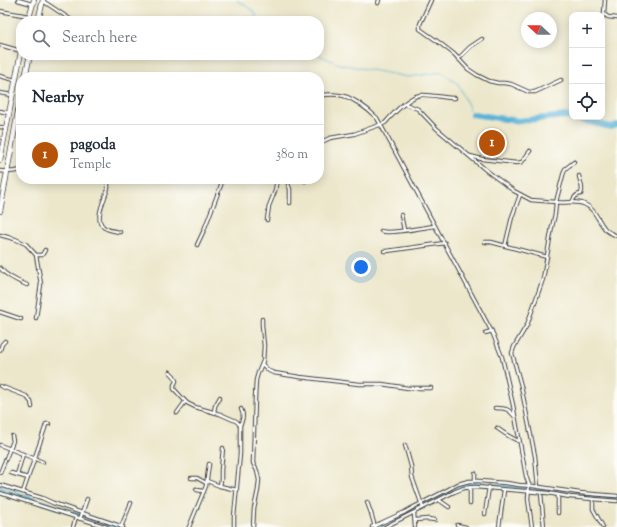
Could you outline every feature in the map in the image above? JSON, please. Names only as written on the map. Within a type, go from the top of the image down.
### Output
[{"type":"main road","points":[[39,16],[43,0]]},
{"type":"main road","points":[[30,16],[34,2]]},
{"type":"main road","points":[[17,72],[19,60]]},
{"type":"main road","points":[[26,72],[29,60]]},
{"type":"main road","points":[[0,159],[16,75]]},
{"type":"main road","points":[[0,211],[16,124]]},
{"type":"street","points":[[18,0],[34,2]]},
{"type":"street","points":[[43,0],[66,16]]},
{"type":"street","points":[[431,0],[420,24],[420,28],[477,75],[489,81],[511,84],[529,92],[535,92],[561,80]]},
{"type":"street","points":[[604,12],[605,0]]},
{"type":"street","points":[[0,11],[18,16]]},
{"type":"street","points":[[605,14],[608,17],[617,18]]},
{"type":"street","points":[[458,59],[470,47],[482,39]]},
{"type":"street","points":[[0,45],[16,50]]},
{"type":"street","points":[[0,76],[15,80]]},
{"type":"street","points":[[0,93],[12,96]]},
{"type":"street","points":[[324,95],[338,94],[348,97],[377,118],[492,331],[502,357],[516,418],[528,489],[532,527]]},
{"type":"street","points":[[324,141],[330,138],[354,134],[370,127],[385,123],[412,98],[421,95],[455,98]]},
{"type":"street","points":[[405,104],[418,109],[436,128],[469,156],[520,195],[531,200],[565,203],[577,202],[583,204],[592,209],[605,230],[617,236]]},
{"type":"street","points":[[0,111],[9,113]]},
{"type":"street","points":[[0,127],[6,128]]},
{"type":"street","points":[[469,156],[517,163],[522,162],[530,151]]},
{"type":"street","points":[[0,159],[9,160]]},
{"type":"street","points":[[538,487],[534,456],[521,386],[512,353],[527,325],[543,279],[556,202],[563,175],[565,169],[574,162]]},
{"type":"street","points":[[0,171],[16,172]]},
{"type":"street","points":[[572,202],[578,194],[581,194],[583,189],[579,176]]},
{"type":"street","points":[[108,184],[99,218],[105,229],[120,232]]},
{"type":"street","points":[[197,245],[221,184]]},
{"type":"street","points":[[266,220],[276,184]]},
{"type":"street","points":[[288,184],[290,189],[290,203]]},
{"type":"street","points":[[505,246],[512,217],[520,195]]},
{"type":"street","points":[[401,215],[404,230]]},
{"type":"street","points":[[381,231],[388,232],[435,226]]},
{"type":"street","points":[[0,235],[26,244],[36,255],[40,284],[36,318]]},
{"type":"street","points":[[485,242],[547,258]]},
{"type":"street","points":[[384,251],[445,243]]},
{"type":"street","points":[[36,255],[42,254],[45,250]]},
{"type":"street","points":[[0,268],[11,277],[27,285]]},
{"type":"street","points":[[0,312],[20,319]]},
{"type":"street","points":[[253,527],[254,509],[259,480],[257,471],[252,463],[255,398],[258,373],[262,364],[264,346],[262,318]]},
{"type":"street","points":[[485,333],[492,331]]},
{"type":"street","points":[[0,350],[5,341]]},
{"type":"street","points":[[262,364],[268,371],[293,376],[359,384],[382,384],[408,388],[431,388]]},
{"type":"street","points":[[170,372],[176,381],[174,389],[185,402],[236,421],[240,425]]},
{"type":"street","points":[[0,386],[26,396],[31,402],[32,407]]},
{"type":"street","points":[[214,412],[215,406],[220,397]]},
{"type":"street","points":[[178,413],[185,402]]},
{"type":"street","points":[[495,408],[510,410],[516,418]]},
{"type":"street","points":[[234,527],[240,454],[240,425],[243,415],[241,409]]},
{"type":"street","points":[[23,492],[46,424],[49,424]]},
{"type":"street","points":[[497,428],[507,436],[520,441]]},
{"type":"street","points":[[0,473],[13,442],[12,436]]},
{"type":"street","points":[[405,445],[411,466],[412,477],[422,506]]},
{"type":"street","points":[[0,446],[44,462]]},
{"type":"street","points":[[220,486],[223,448]]},
{"type":"street","points":[[17,474],[23,454]]},
{"type":"street","points":[[189,527],[207,482],[209,464]]},
{"type":"street","points":[[11,473],[28,478]]},
{"type":"street","points":[[475,473],[475,481]]},
{"type":"street","points":[[191,478],[197,478],[237,490]]},
{"type":"street","points":[[385,527],[414,512],[458,484],[469,481],[520,485],[528,489],[541,493],[548,493],[558,497],[617,501]]},
{"type":"street","points":[[0,485],[42,498],[107,527]]},
{"type":"street","points":[[367,502],[374,527],[412,508],[439,500],[454,492],[475,487],[489,487],[504,490],[538,487],[617,496]]},
{"type":"street","points":[[485,514],[489,487]]},
{"type":"street","points":[[470,488],[470,504]]},
{"type":"street","points":[[196,490],[203,492]]},
{"type":"street","points":[[499,527],[504,490]]},
{"type":"street","points":[[0,493],[76,517],[81,516],[122,527],[131,503]]},
{"type":"street","points":[[541,493],[544,527]]},
{"type":"street","points":[[558,497],[558,514]]},
{"type":"street","points":[[81,516],[87,499]]},
{"type":"street","points":[[593,499],[594,509],[604,527]]},
{"type":"street","points":[[439,500],[449,507]]},
{"type":"street","points":[[414,512],[415,527]]},
{"type":"street","points":[[73,527],[76,517]]},
{"type":"street","points":[[415,520],[435,520]]},
{"type":"street","points":[[457,525],[466,527]]},
{"type":"waterway","points":[[237,0],[255,12],[256,16]]},
{"type":"waterway","points":[[324,57],[339,64],[408,77],[442,72],[458,84],[472,114]]},
{"type":"waterway","points":[[472,114],[518,121],[565,116],[611,127],[617,125]]},
{"type":"waterway","points":[[381,527],[425,504],[466,485],[475,483],[617,499]]},
{"type":"waterway","points":[[0,488],[116,527]]},
{"type":"place","name":"pagoda","points":[[492,143]]}]
